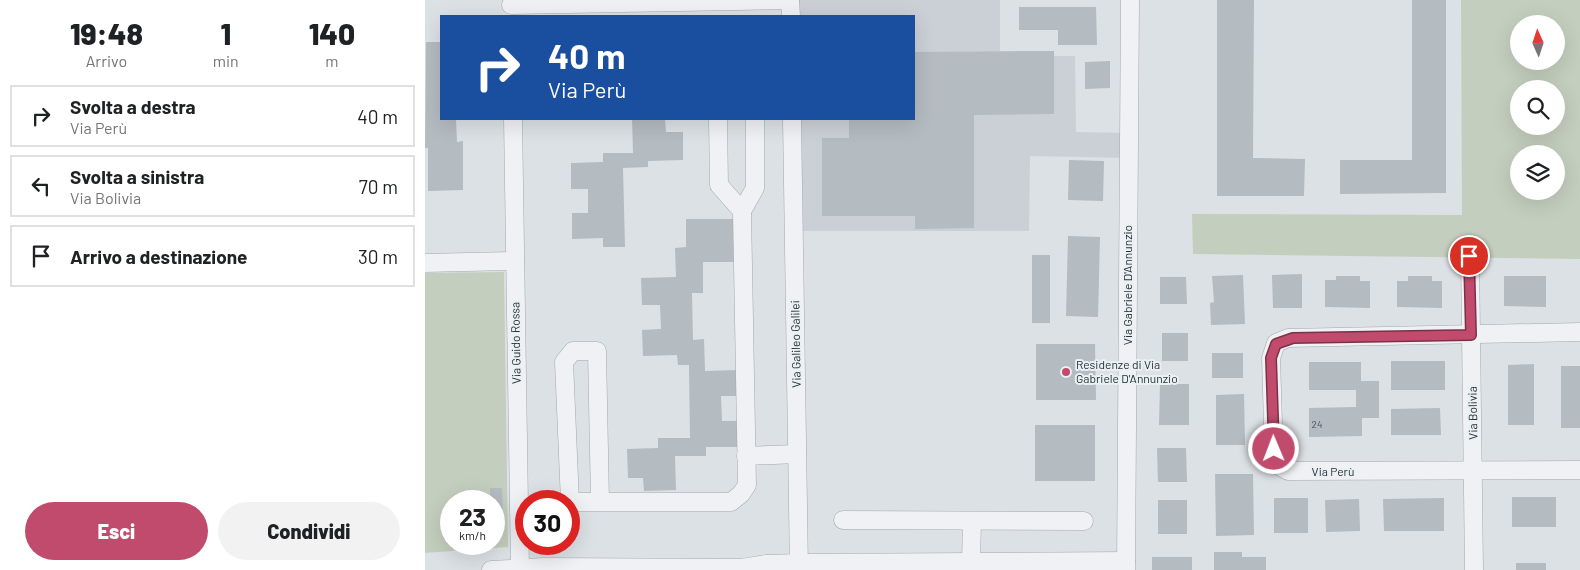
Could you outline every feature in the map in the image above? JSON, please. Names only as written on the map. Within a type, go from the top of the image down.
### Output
[{"type":"street","points":[[511,7],[754,9],[790,0],[791,15]]},
{"type":"street","name":"Via Gabriele D'Annunzio","points":[[1126,565],[1130,0]]},
{"type":"street","name":"Via Guido Rossa","points":[[513,120],[520,569]]},
{"type":"street","points":[[718,120],[719,185],[742,210]]},
{"type":"street","points":[[600,502],[597,351],[573,351],[564,362],[570,502],[600,502],[731,502],[741,494],[747,485],[742,210],[755,188],[755,120]]},
{"type":"street","name":"Via Galileo Galilei","points":[[792,120],[799,566]]},
{"type":"street","name":"Via Bolivia","points":[[1469,256],[1474,471],[1474,570]]},
{"type":"street","points":[[425,262],[515,261]]},
{"type":"street","name":"Via Perù","points":[[1580,332],[1288,338],[1276,344],[1271,358],[1274,449],[1277,464],[1283,469],[1298,472],[1580,470]]},
{"type":"street","points":[[746,456],[797,454]]},
{"type":"street","points":[[843,520],[1084,521]]},
{"type":"street","points":[[971,562],[972,520]]},
{"type":"street","points":[[491,570],[742,568],[766,564],[799,566],[971,562],[1126,565]]},
{"type":"shaded area","points":[[790,0],[1000,0],[1000,51],[1054,51],[1054,56],[1075,56],[1076,132],[1129,133],[1129,158],[1030,156],[1029,231],[794,231],[792,120],[915,120],[915,15],[791,15]]},
{"type":"green space","points":[[1461,0],[1580,0],[1580,259],[1193,254],[1192,214],[1462,215]]},
{"type":"green space","points":[[504,272],[508,547],[505,547],[505,490],[440,490],[440,552],[425,553],[425,273]]},
{"type":"building","points":[[1217,0],[1254,0],[1253,158],[1305,159],[1304,196],[1217,196]]},
{"type":"building","points":[[1412,0],[1446,0],[1446,193],[1340,194],[1340,160],[1412,160]]},
{"type":"building","points":[[1019,7],[1096,7],[1097,45],[1058,45],[1058,30],[1019,30]]},
{"type":"building","points":[[426,42],[440,42],[440,120],[456,120],[457,142],[463,141],[463,190],[428,191],[428,148],[425,148]]},
{"type":"building","points":[[1054,51],[1054,114],[974,115],[974,228],[915,229],[915,216],[822,216],[822,138],[849,138],[849,120],[915,120],[915,52]]},
{"type":"building","points":[[1110,61],[1110,88],[1085,89],[1085,62]]},
{"type":"building","points":[[632,120],[665,120],[666,132],[683,132],[683,160],[648,161],[648,167],[623,168],[625,247],[603,247],[603,238],[572,239],[572,213],[588,213],[588,189],[571,189],[571,163],[603,162],[603,153],[633,153]]},
{"type":"building","points":[[1069,160],[1104,161],[1103,201],[1068,200]]},
{"type":"building","points":[[686,219],[735,219],[735,262],[703,262],[703,293],[692,293],[693,340],[704,339],[705,371],[738,370],[739,396],[721,396],[722,421],[739,421],[740,447],[706,447],[706,456],[675,456],[676,490],[644,491],[643,478],[628,478],[627,449],[658,448],[658,438],[690,438],[689,365],[678,365],[677,355],[643,356],[642,330],[661,329],[660,305],[642,305],[641,278],[676,277],[675,248],[686,247]]},
{"type":"building","points":[[1068,236],[1100,237],[1098,317],[1066,316]]},
{"type":"building","points":[[1032,255],[1050,255],[1050,323],[1032,323]]},
{"type":"building","points":[[1302,274],[1302,308],[1273,308],[1272,275]]},
{"type":"building","points":[[1243,275],[1245,324],[1211,325],[1210,303],[1214,302],[1212,276]]},
{"type":"building","points":[[1336,276],[1360,276],[1360,281],[1370,281],[1370,308],[1325,307],[1325,280],[1336,280]]},
{"type":"building","points":[[1408,276],[1432,276],[1432,281],[1442,281],[1442,308],[1397,307],[1397,281],[1408,281]]},
{"type":"building","points":[[1504,276],[1546,276],[1546,307],[1504,306]]},
{"type":"building","points":[[1160,277],[1186,277],[1187,304],[1160,304]]},
{"type":"building","points":[[1162,333],[1188,333],[1188,361],[1162,361]]},
{"type":"building","name":"Residenze di Via Gabriele D'Annunzio","points":[[1036,344],[1095,344],[1096,400],[1036,400]]},
{"type":"building","points":[[1212,353],[1243,353],[1243,378],[1212,378]]},
{"type":"building","points":[[1391,361],[1445,361],[1445,390],[1391,390]]},
{"type":"building","points":[[1309,362],[1361,362],[1361,381],[1379,381],[1379,418],[1362,418],[1362,436],[1309,437],[1309,408],[1356,407],[1356,390],[1309,390]]},
{"type":"building","points":[[1534,364],[1534,425],[1508,425],[1508,365]]},
{"type":"building","points":[[1561,366],[1580,366],[1580,428],[1561,428]]},
{"type":"building","points":[[1160,384],[1189,384],[1189,425],[1159,425]]},
{"type":"building","points":[[1244,394],[1245,445],[1216,445],[1216,395]]},
{"type":"building","points":[[1440,408],[1441,435],[1391,435],[1391,409]]},
{"type":"building","points":[[1035,425],[1095,425],[1095,481],[1035,481]]},
{"type":"building","points":[[1157,448],[1186,448],[1187,482],[1158,482]]},
{"type":"building","points":[[1215,474],[1253,474],[1254,535],[1216,536]]},
{"type":"building","points":[[490,488],[502,488],[502,490],[490,490]]},
{"type":"building","points":[[1512,497],[1556,497],[1556,527],[1512,527]]},
{"type":"building","points":[[1274,498],[1308,498],[1308,533],[1274,533]]},
{"type":"building","points":[[1444,498],[1444,531],[1384,531],[1383,499]]},
{"type":"building","points":[[1359,499],[1360,531],[1326,532],[1325,500]]},
{"type":"building","points":[[1158,500],[1187,500],[1187,534],[1158,534]]},
{"type":"building","points":[[1214,552],[1242,552],[1242,557],[1266,557],[1266,570],[1214,570]]},
{"type":"building","points":[[1152,557],[1192,557],[1192,570],[1152,570]]},
{"type":"building","points":[[1516,563],[1546,563],[1546,570],[1516,570]]},
{"type":"place","name":"Residenze di Via Gabriele D'Annunzio","points":[[1066,372]]},
{"type":"route","points":[[1274,449],[1271,358],[1276,344],[1288,338],[1471,335],[1469,256]]}]
